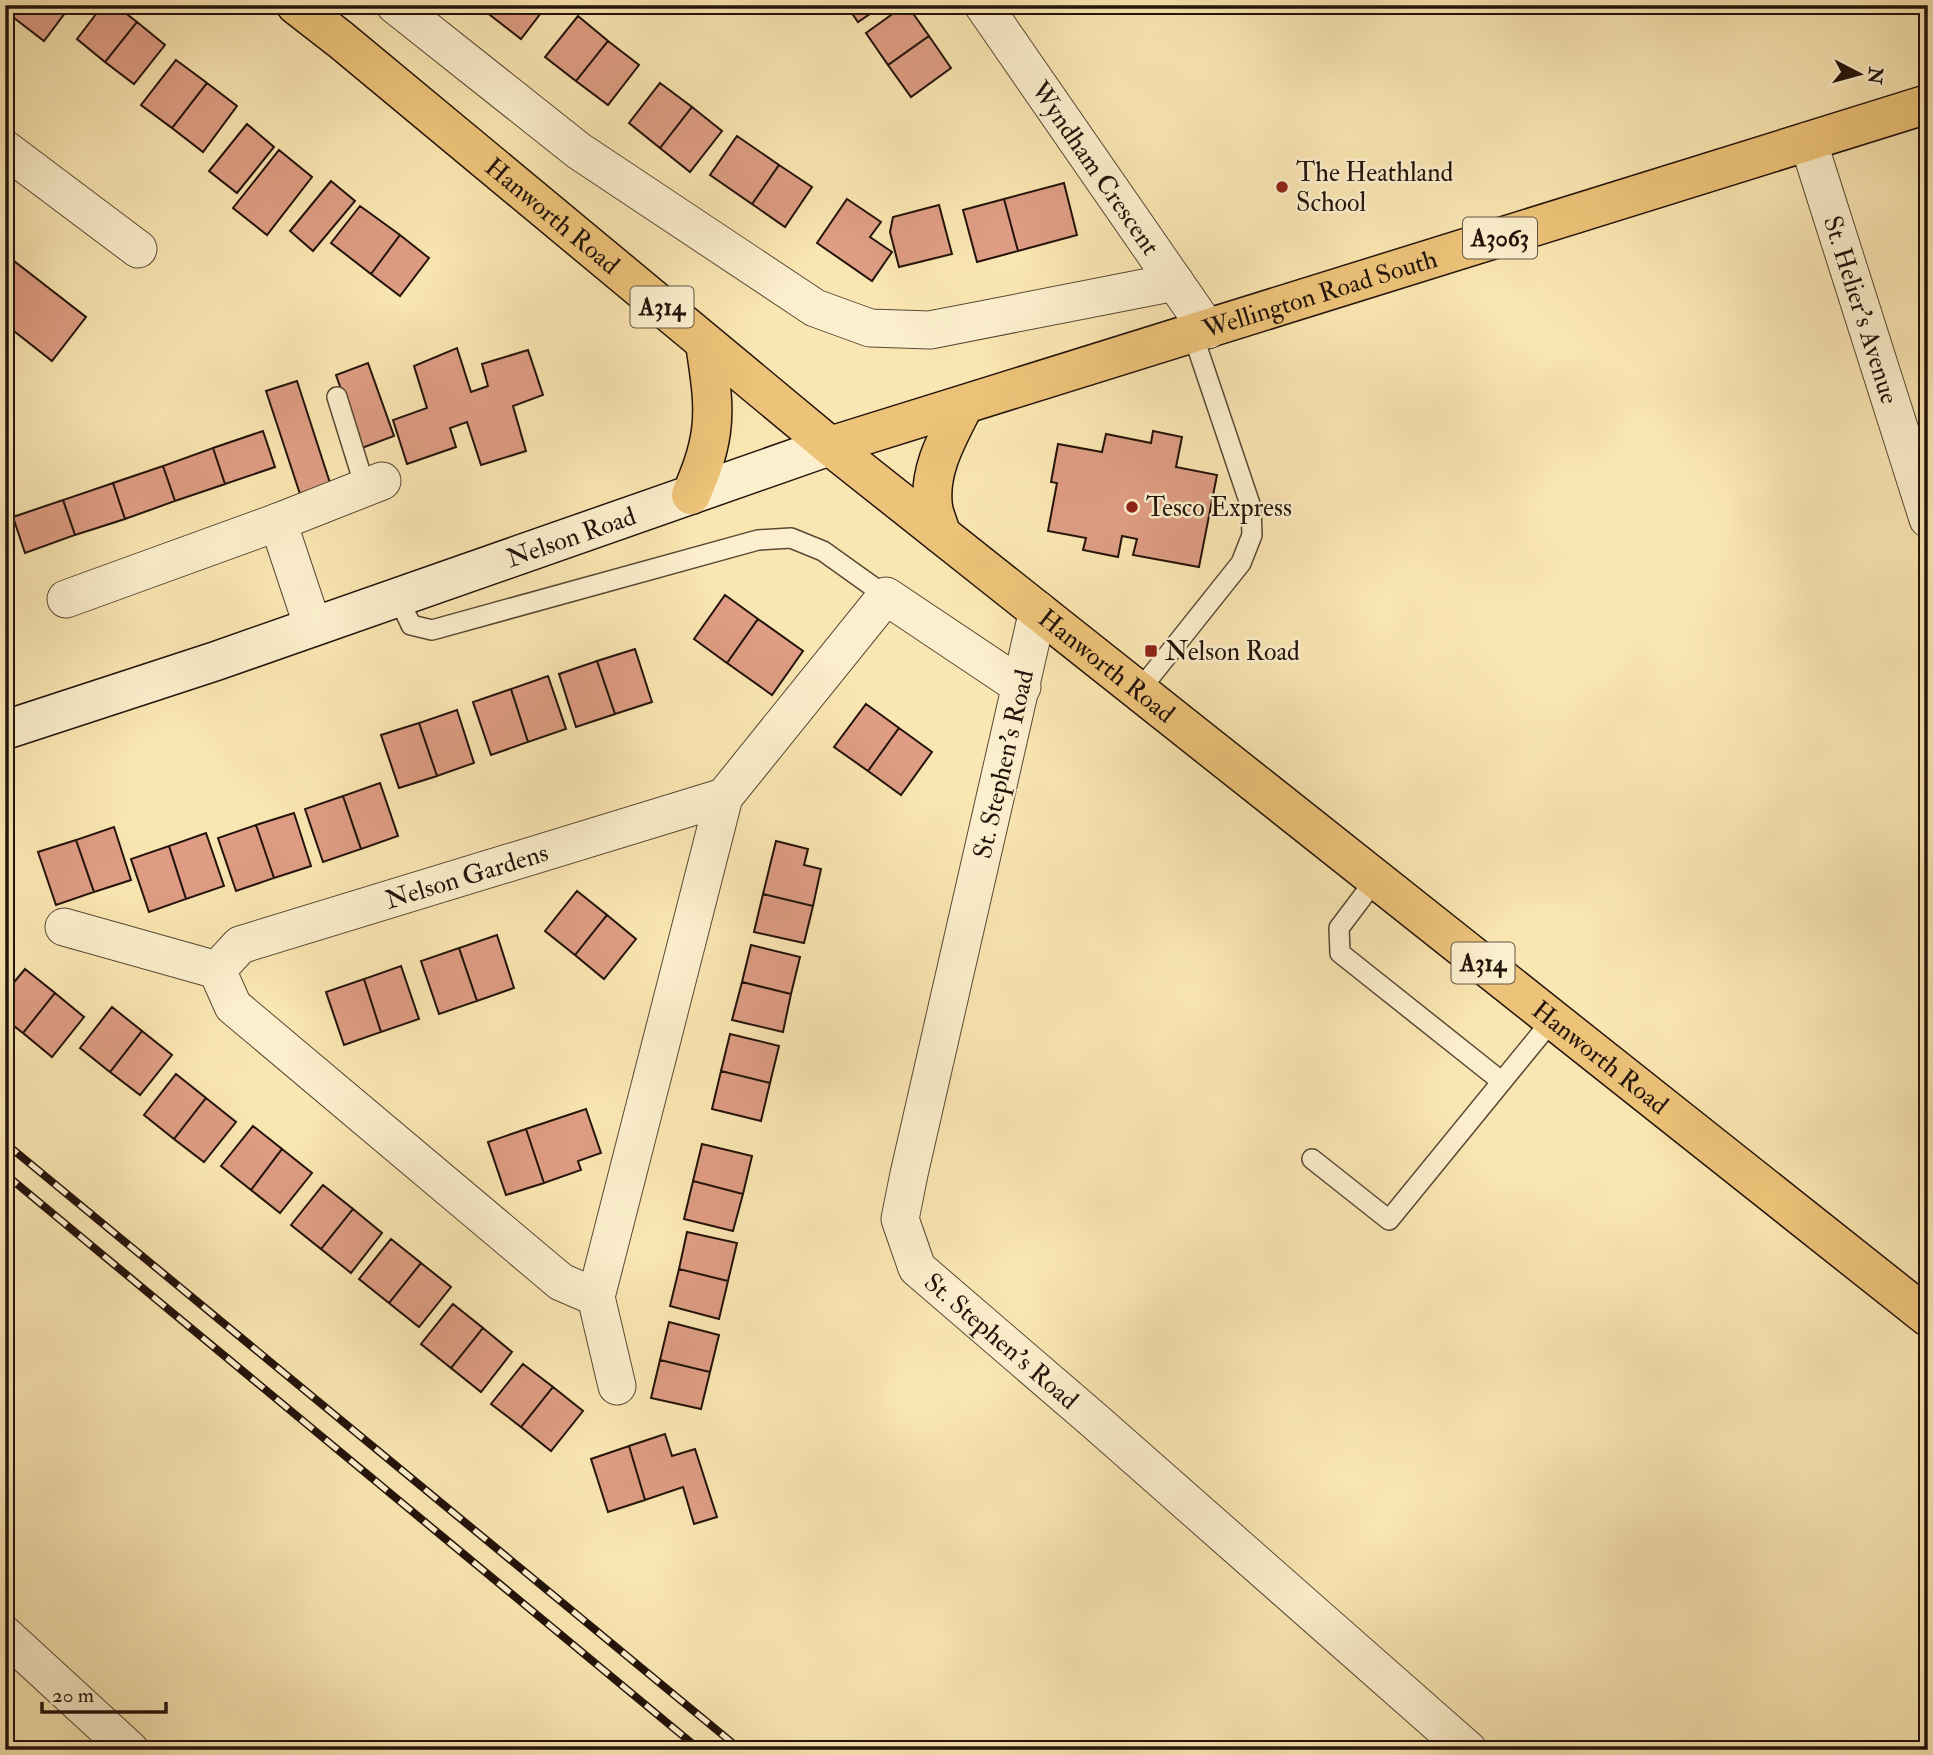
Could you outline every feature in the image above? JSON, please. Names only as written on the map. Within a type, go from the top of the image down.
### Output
[{"type":"main road","name":"Hanworth Road","points":[[296,5],[830,446],[1928,1317]]},
{"type":"main road","name":"Wellington Road South","points":[[830,446],[1928,104]]},
{"type":"main road","points":[[691,495],[704,462],[711,430],[712,393],[705,343]]},
{"type":"main road","points":[[941,534],[933,507],[934,476],[941,450],[964,405]]},
{"type":"main road","name":"Nelson Road","points":[[5,730],[313,627],[830,446]]},
{"type":"street","points":[[395,5],[579,150],[815,308],[870,328],[930,330],[1175,282]]},
{"type":"street","name":"Wyndham Crescent","points":[[983,5],[1175,282],[1200,332]]},
{"type":"street","name":"St. Helier's Avenue","points":[[1808,141],[1928,519]]},
{"type":"street","points":[[5,149],[138,249]]},
{"type":"street","points":[[66,599],[374,484]]},
{"type":"street","points":[[278,522],[313,627]]},
{"type":"street","points":[[617,1386],[596,1297],[724,797],[886,596],[1022,687]]},
{"type":"street","name":"St. Stephen's Road","points":[[1038,610],[902,1208],[901,1219],[917,1268],[1468,1750]]},
{"type":"street","name":"Nelson Gardens","points":[[218,970],[240,945],[724,797]]},
{"type":"street","points":[[64,927],[218,970],[233,1006],[561,1282],[596,1297]]},
{"type":"street","points":[[5,1635],[130,1750]]},
{"type":"lane","points":[[1139,691],[1241,563],[1252,536],[1251,507],[1200,332]]},
{"type":"lane","points":[[337,397],[374,484]]},
{"type":"lane","points":[[398,597],[411,625],[432,630],[758,540],[791,538],[823,551],[886,596]]},
{"type":"lane","points":[[1377,879],[1339,928],[1340,953],[1501,1081]]},
{"type":"lane","points":[[1312,1159],[1389,1220],[1553,1019]]},
{"type":"building","points":[[8,5],[71,5],[44,41],[5,11]]},
{"type":"building","points":[[103,5],[115,5],[137,22],[105,62],[77,39]]},
{"type":"building","points":[[478,5],[497,5],[490,15]]},
{"type":"building","points":[[497,5],[547,5],[521,39],[490,15]]},
{"type":"building","points":[[846,5],[883,5],[858,22]]},
{"type":"building","points":[[905,5],[929,36],[888,65],[866,33]]},
{"type":"building","points":[[578,16],[608,41],[576,81],[545,57]]},
{"type":"building","points":[[137,22],[165,45],[134,84],[105,62]]},
{"type":"building","points":[[929,36],[951,68],[911,97],[888,65]]},
{"type":"building","points":[[608,41],[639,65],[608,105],[576,81]]},
{"type":"building","points":[[176,60],[207,83],[172,128],[141,105]]},
{"type":"building","points":[[207,83],[237,106],[203,152],[172,128]]},
{"type":"building","points":[[660,83],[692,107],[660,148],[629,123]]},
{"type":"building","points":[[692,107],[722,131],[690,172],[660,148]]},
{"type":"building","points":[[247,124],[274,147],[237,193],[209,171]]},
{"type":"building","points":[[737,136],[779,165],[752,204],[710,175]]},
{"type":"building","points":[[279,150],[312,177],[267,235],[233,208]]},
{"type":"building","points":[[779,165],[812,187],[785,227],[752,204]]},
{"type":"building","points":[[331,181],[355,201],[313,251],[290,231]]},
{"type":"building","points":[[1064,183],[1077,235],[1018,251],[1004,199]]},
{"type":"building","points":[[847,199],[881,222],[870,237],[892,252],[872,281],[817,243]]},
{"type":"building","points":[[1004,199],[1018,251],[977,262],[963,210]]},
{"type":"building","points":[[939,205],[952,254],[899,267],[890,232],[893,217]]},
{"type":"building","points":[[360,206],[400,235],[371,274],[331,243]]},
{"type":"building","points":[[400,235],[429,258],[400,296],[371,274]]},
{"type":"building","points":[[5,254],[86,317],[52,361],[5,324]]},
{"type":"building","points":[[457,348],[471,392],[488,386],[482,364],[528,350],[543,395],[513,406],[526,451],[481,465],[467,422],[450,428],[456,447],[407,464],[393,420],[427,408],[414,366]]},
{"type":"building","points":[[368,363],[394,436],[362,448],[336,375]]},
{"type":"building","points":[[297,381],[330,483],[300,494],[266,391]]},
{"type":"building","points":[[263,431],[275,467],[225,484],[213,448]]},
{"type":"building","name":"Tesco Express","points":[[1153,431],[1182,437],[1176,467],[1217,475],[1199,567],[1133,555],[1137,539],[1122,536],[1118,557],[1083,550],[1086,538],[1048,531],[1057,483],[1051,482],[1058,444],[1102,452],[1106,434],[1151,443]]},
{"type":"building","points":[[213,448],[225,484],[175,501],[163,466]]},
{"type":"building","points":[[163,466],[175,501],[125,519],[113,483]]},
{"type":"building","points":[[113,483],[125,519],[75,535],[63,500]]},
{"type":"building","points":[[63,500],[75,535],[25,553],[13,517]]},
{"type":"building","points":[[725,595],[758,619],[727,663],[694,639]]},
{"type":"building","points":[[758,619],[803,651],[772,695],[727,663]]},
{"type":"building","points":[[635,649],[652,702],[615,714],[597,661]]},
{"type":"building","points":[[597,661],[615,714],[576,727],[559,674]]},
{"type":"building","points":[[548,676],[566,729],[528,742],[511,689]]},
{"type":"building","points":[[511,689],[528,742],[491,755],[473,702]]},
{"type":"building","points":[[866,704],[899,728],[868,771],[834,747]]},
{"type":"building","points":[[457,710],[474,763],[437,776],[419,723]]},
{"type":"building","points":[[419,723],[437,776],[399,788],[381,735]]},
{"type":"building","points":[[899,728],[932,752],[901,795],[868,771]]},
{"type":"building","points":[[380,783],[398,836],[361,849],[343,796]]},
{"type":"building","points":[[343,796],[361,849],[323,862],[305,809]]},
{"type":"building","points":[[294,813],[311,866],[274,878],[256,825]]},
{"type":"building","points":[[256,825],[274,878],[236,891],[218,838]]},
{"type":"building","points":[[114,827],[131,880],[94,892],[76,840]]},
{"type":"building","points":[[206,833],[224,886],[186,899],[169,846]]},
{"type":"building","points":[[76,840],[94,892],[56,905],[38,852]]},
{"type":"building","points":[[776,841],[808,849],[804,865],[821,869],[813,906],[763,894]]},
{"type":"building","points":[[169,846],[186,899],[149,912],[131,859]]},
{"type":"building","points":[[577,891],[607,915],[575,955],[545,931]]},
{"type":"building","points":[[763,894],[813,906],[804,943],[754,932]]},
{"type":"building","points":[[607,915],[636,939],[604,979],[575,955]]},
{"type":"building","points":[[497,935],[514,988],[477,1001],[459,948]]},
{"type":"building","points":[[751,945],[800,957],[791,994],[742,982]]},
{"type":"building","points":[[459,948],[477,1001],[439,1014],[421,961]]},
{"type":"building","points":[[401,966],[419,1019],[381,1032],[364,979]]},
{"type":"building","points":[[25,969],[55,993],[23,1033],[5,1019],[5,993]]},
{"type":"building","points":[[364,979],[381,1032],[344,1045],[326,992]]},
{"type":"building","points":[[742,982],[791,994],[783,1032],[732,1020]]},
{"type":"building","points":[[55,993],[84,1017],[52,1057],[23,1033]]},
{"type":"building","points":[[112,1007],[142,1031],[110,1072],[80,1048]]},
{"type":"building","points":[[142,1031],[172,1055],[140,1095],[110,1072]]},
{"type":"building","points":[[730,1034],[779,1046],[770,1083],[721,1071]]},
{"type":"building","points":[[721,1071],[770,1083],[761,1121],[712,1109]]},
{"type":"building","points":[[176,1074],[206,1098],[174,1139],[144,1115]]},
{"type":"building","points":[[206,1098],[236,1122],[204,1162],[174,1139]]},
{"type":"building","points":[[586,1109],[601,1153],[578,1161],[581,1170],[544,1183],[526,1129]]},
{"type":"building","points":[[253,1126],[282,1149],[251,1190],[221,1166]]},
{"type":"building","points":[[526,1129],[544,1183],[506,1195],[488,1142]]},
{"type":"building","points":[[702,1144],[752,1156],[743,1194],[693,1181]]},
{"type":"building","points":[[282,1149],[312,1173],[280,1213],[251,1190]]},
{"type":"building","points":[[693,1181],[743,1194],[733,1231],[684,1219]]},
{"type":"building","points":[[323,1185],[353,1209],[321,1249],[291,1225]]},
{"type":"building","points":[[353,1209],[382,1233],[351,1273],[321,1249]]},
{"type":"building","points":[[687,1232],[737,1243],[728,1281],[679,1269]]},
{"type":"building","points":[[391,1239],[421,1263],[389,1303],[359,1279]]},
{"type":"building","points":[[421,1263],[451,1287],[419,1327],[389,1303]]},
{"type":"building","points":[[679,1269],[728,1281],[719,1319],[670,1306]]},
{"type":"building","points":[[453,1304],[483,1328],[451,1368],[421,1344]]},
{"type":"building","points":[[669,1322],[719,1335],[710,1372],[660,1360]]},
{"type":"building","points":[[483,1328],[512,1352],[481,1392],[451,1368]]},
{"type":"building","points":[[660,1360],[710,1372],[701,1409],[651,1398]]},
{"type":"building","points":[[523,1364],[553,1387],[521,1427],[491,1404]]},
{"type":"building","points":[[553,1387],[583,1411],[551,1451],[521,1427]]},
{"type":"building","points":[[665,1434],[672,1456],[695,1449],[717,1517],[694,1524],[683,1487],[645,1500],[629,1446]]},
{"type":"building","points":[[629,1446],[645,1500],[608,1512],[591,1459]]},
{"type":"railway","points":[[5,1143],[741,1750]]},
{"type":"railway","points":[[5,1174],[700,1750]]},
{"type":"place","name":"The Heathland School","points":[[1282,187]]},
{"type":"place","name":"Tesco Express","points":[[1132,507]]},
{"type":"place","name":"Nelson Road","points":[[1151,651]]}]
